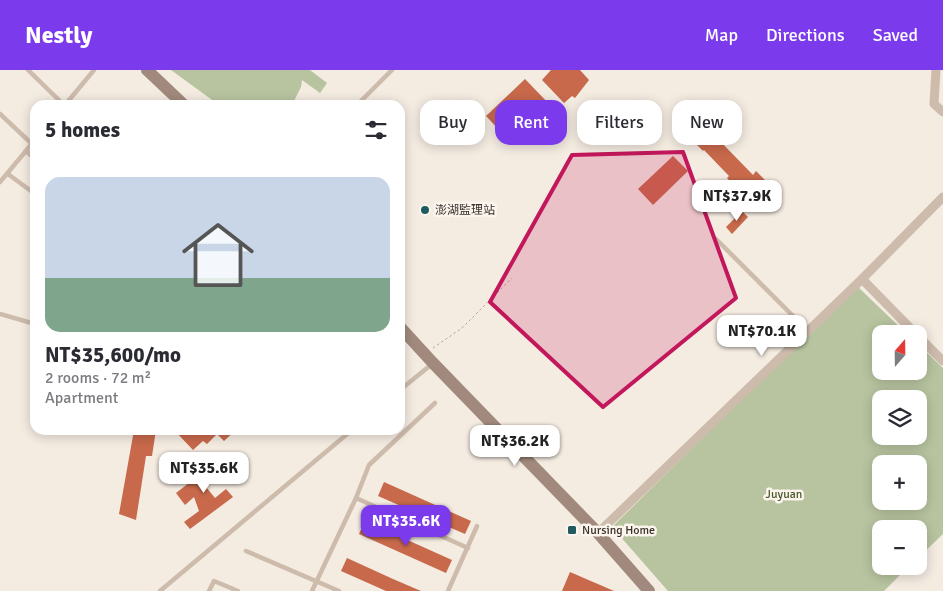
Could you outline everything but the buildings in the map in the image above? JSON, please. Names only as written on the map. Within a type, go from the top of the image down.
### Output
[{"type":"main road","points":[[147,70],[179,100]]},
{"type":"main road","points":[[405,333],[598,533],[649,591]]},
{"type":"street","points":[[936,70],[934,104],[943,112]]},
{"type":"street","points":[[598,533],[862,279],[943,197]]},
{"type":"street","points":[[862,279],[907,325]]},
{"type":"street","points":[[928,346],[943,361]]},
{"type":"lane","points":[[28,70],[59,100]]},
{"type":"lane","points":[[68,100],[94,70]]},
{"type":"lane","points":[[362,100],[392,70]]},
{"type":"lane","points":[[0,114],[30,139]]},
{"type":"lane","points":[[0,182],[30,146]]},
{"type":"lane","points":[[26,151],[30,155]]},
{"type":"lane","points":[[8,174],[30,190]]},
{"type":"lane","points":[[716,239],[807,330]]},
{"type":"lane","points":[[0,314],[30,323]]},
{"type":"lane","points":[[405,384],[428,358]]},
{"type":"lane","points":[[405,431],[435,403]]},
{"type":"lane","points":[[160,591],[346,435]]},
{"type":"lane","points":[[312,591],[356,498],[369,465],[401,435]]},
{"type":"lane","points":[[356,498],[468,548]]},
{"type":"lane","points":[[448,591],[477,526]]},
{"type":"lane","points":[[246,551],[339,591]]},
{"type":"lane","points":[[209,591],[214,581],[238,591]]},
{"type":"path","points":[[428,358],[462,328],[512,278]]},
{"type":"highlighted area","points":[[683,152],[736,298],[603,407],[490,302],[572,155]]},
{"type":"green space","points":[[171,70],[310,70],[327,83],[320,93],[302,80],[301,87],[294,100],[212,100]]},
{"type":"green space","name":"Juyuan","points":[[857,286],[898,325],[872,325],[872,380],[928,380],[928,354],[943,368],[943,534],[927,549],[927,520],[872,520],[872,575],[900,575],[884,591],[668,591],[612,527]]},
{"type":"place","name":"澎湖監理站","points":[[425,210]]},
{"type":"place","name":"Nursing Home","points":[[572,530]]}]
